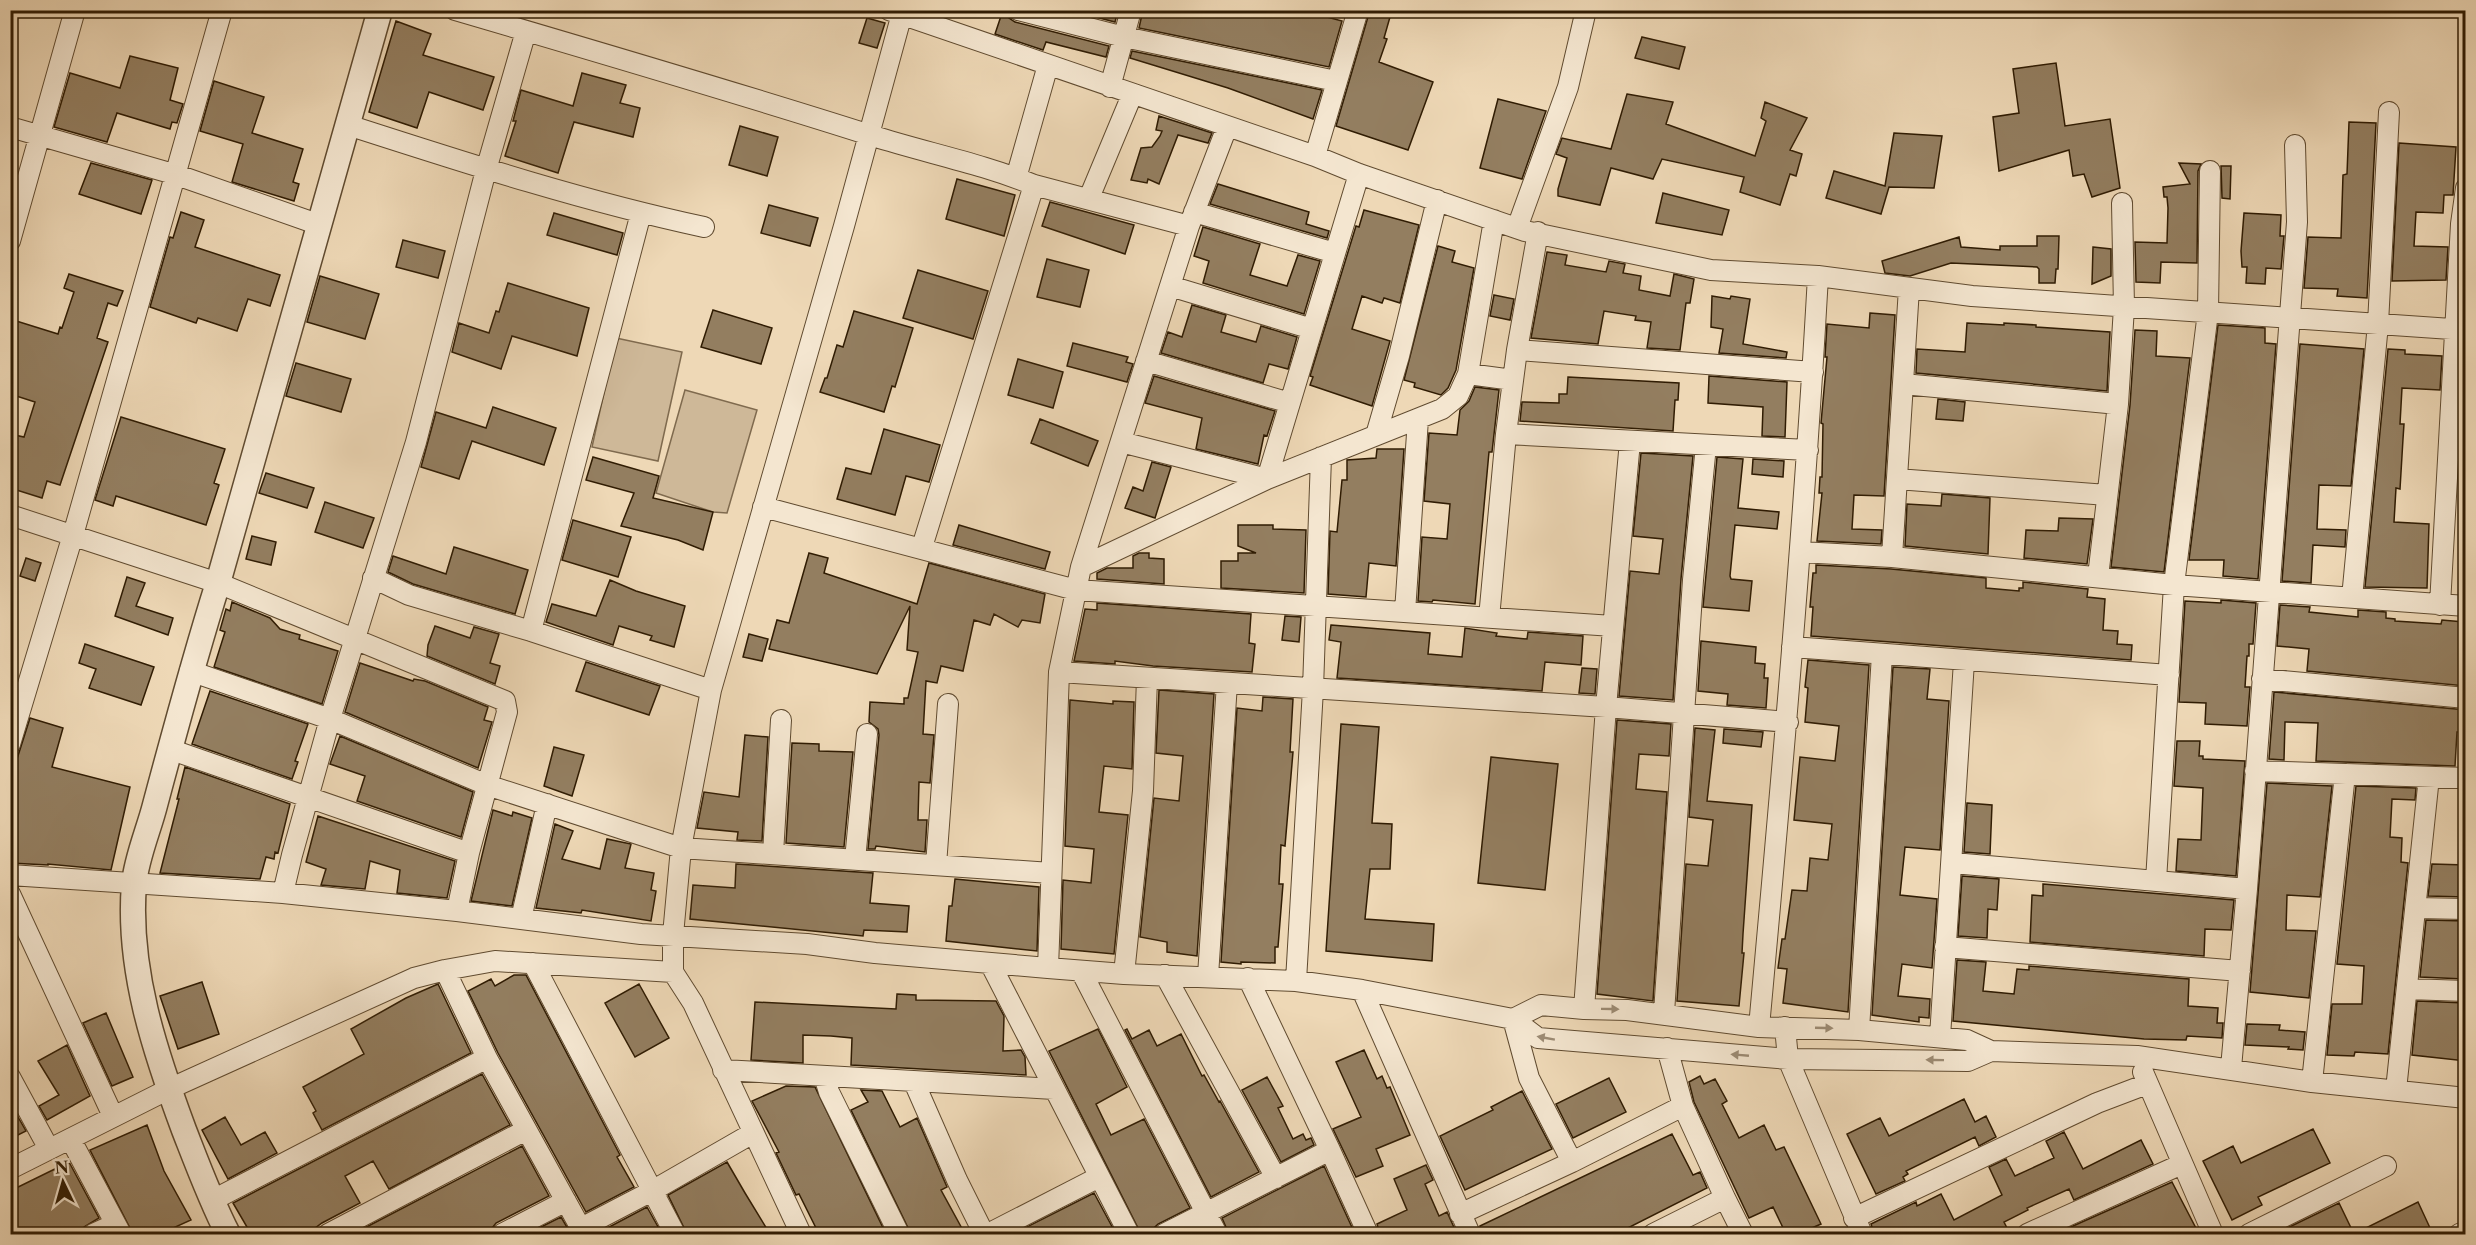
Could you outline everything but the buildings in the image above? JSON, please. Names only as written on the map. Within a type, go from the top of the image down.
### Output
[{"type":"street","points":[[10,241],[75,10]]},
{"type":"street","points":[[10,744],[177,175],[222,10]]},
{"type":"street","points":[[228,1234],[211,1201],[169,1089],[145,1012],[136,958],[134,882],[169,749],[183,707],[190,671],[218,583],[380,10]]},
{"type":"street","points":[[455,10],[693,79],[1025,182],[1335,253]]},
{"type":"street","points":[[1018,10],[1124,37],[1336,81]]},
{"type":"street","points":[[1110,87],[1131,10]]},
{"type":"street","points":[[1517,228],[1568,87],[1586,10]]},
{"type":"street","points":[[1315,156],[1355,11]]},
{"type":"street","points":[[801,1234],[693,1004],[673,972],[673,935],[681,848],[711,690],[869,135],[898,12],[1517,228],[1711,270],[1818,276],[1971,296],[2461,330]]},
{"type":"street","points":[[283,893],[330,719],[416,442],[486,170],[526,31]]},
{"type":"street","points":[[922,547],[1025,182],[1048,65]]},
{"type":"street","points":[[1089,198],[1132,95]]},
{"type":"street","points":[[2352,598],[2378,324],[2389,112]]},
{"type":"street","points":[[348,125],[486,170],[641,213],[704,226]]},
{"type":"street","points":[[10,127],[177,175],[320,225]]},
{"type":"street","points":[[1048,968],[1059,672],[1076,590],[1081,567],[1170,286],[1192,219],[1227,127]]},
{"type":"street","points":[[2231,1068],[2247,889],[2297,222],[2295,145]]},
{"type":"street","points":[[2156,881],[2174,585],[2208,312],[2210,171]]},
{"type":"street","points":[[1267,479],[1359,174]]},
{"type":"street","points":[[2440,605],[2457,442],[2466,188]]},
{"type":"street","points":[[1376,435],[1399,356],[1437,200]]},
{"type":"street","points":[[2098,577],[2118,405],[2124,306],[2122,203]]},
{"type":"street","points":[[531,631],[641,213]]},
{"type":"street","points":[[1081,567],[1267,479],[1442,409],[1458,396],[1468,374],[1494,220]]},
{"type":"street","points":[[1489,618],[1506,435],[1517,350],[1538,232]]},
{"type":"street","points":[[1759,1027],[1788,722],[1818,276]]},
{"type":"street","points":[[1170,286],[1312,329]]},
{"type":"street","points":[[1892,557],[1909,288]]},
{"type":"street","points":[[1517,350],[1813,372]]},
{"type":"street","points":[[1146,361],[1290,403]]},
{"type":"street","points":[[1468,374],[1513,380]]},
{"type":"street","points":[[1903,384],[2118,405]]},
{"type":"street","points":[[1405,612],[1418,419]]},
{"type":"street","points":[[1506,435],[1808,450]]},
{"type":"street","points":[[1584,1009],[1606,706],[1630,441]]},
{"type":"street","points":[[1120,442],[1267,479]]},
{"type":"street","points":[[1664,1013],[1693,580],[1706,445]]},
{"type":"street","points":[[1296,981],[1317,606],[1321,457]]},
{"type":"street","points":[[1897,479],[2107,495]]},
{"type":"street","points":[[763,507],[922,547],[1076,590],[1613,626]]},
{"type":"street","points":[[10,515],[218,583],[505,701],[507,712],[469,853],[457,911]]},
{"type":"street","points":[[1800,552],[1892,557],[2269,593],[2466,606]]},
{"type":"street","points":[[373,578],[409,595],[531,631],[711,690]]},
{"type":"street","points":[[1792,647],[2169,675]]},
{"type":"street","points":[[1859,1030],[1882,654]]},
{"type":"street","points":[[1940,1037],[1953,863],[1964,661]]},
{"type":"street","points":[[190,671],[330,719],[487,785],[681,848],[1051,873]]},
{"type":"street","points":[[1059,672],[1606,706],[1788,722]]},
{"type":"street","points":[[1124,974],[1143,791],[1147,678]]},
{"type":"street","points":[[2262,679],[2466,698]]},
{"type":"street","points":[[1208,976],[1227,683]]},
{"type":"street","points":[[936,865],[948,704]]},
{"type":"street","points":[[773,854],[781,720]]},
{"type":"street","points":[[855,860],[867,734]]},
{"type":"street","points":[[169,749],[469,853]]},
{"type":"street","points":[[2255,771],[2466,778]]},
{"type":"street","points":[[2312,1082],[2345,774]]},
{"type":"street","points":[[2396,1090],[2429,777]]},
{"type":"street","points":[[521,919],[547,804]]},
{"type":"street","points":[[1953,863],[2247,889]]},
{"type":"street","points":[[10,875],[283,893],[457,911],[641,934],[807,944],[875,953],[1081,971],[1296,981],[1362,990],[1513,1019],[1539,1038],[1788,1059],[1968,1060],[1991,1051]]},
{"type":"street","points":[[10,894],[113,1116]]},
{"type":"street","points":[[2416,908],[2466,909]]},
{"type":"street","points":[[1945,947],[2240,971]]},
{"type":"street","points":[[10,1168],[71,1140],[113,1116],[169,1089],[414,978],[495,961],[673,972]]},
{"type":"street","points":[[533,963],[675,1234]]},
{"type":"street","points":[[990,963],[1129,1234]]},
{"type":"street","points":[[445,970],[487,1058],[582,1231],[753,1133]]},
{"type":"street","points":[[1081,971],[1217,1234]]},
{"type":"street","points":[[1165,975],[1276,1178]]},
{"type":"street","points":[[1248,978],[1330,1150],[1362,1232]]},
{"type":"street","points":[[2407,989],[2466,991]]},
{"type":"street","points":[[1362,990],[1470,1234]]},
{"type":"street","points":[[1513,1019],[1541,1005],[1664,1013],[1759,1027],[1859,1030],[1967,1040],[1991,1051],[2137,1056],[2231,1068],[2312,1082],[2466,1098]]},
{"type":"street","points":[[1513,1019],[1528,1078],[1572,1162]]},
{"type":"street","points":[[1785,1026],[1788,1059],[1858,1226],[2097,1103],[2147,1084]]},
{"type":"street","points":[[1667,1048],[1683,1106],[1743,1234]]},
{"type":"street","points":[[2137,1056],[2213,1234]]},
{"type":"street","points":[[211,1201],[487,1058]]},
{"type":"street","points":[[723,1070],[1054,1089]]},
{"type":"street","points":[[10,1077],[49,1149]]},
{"type":"street","points":[[824,1077],[829,1092],[899,1234]]},
{"type":"street","points":[[914,1082],[957,1180],[986,1234],[1099,1177]]},
{"type":"street","points":[[1460,1214],[1572,1162],[1683,1106]]},
{"type":"street","points":[[333,1233],[526,1130]]},
{"type":"street","points":[[71,1140],[118,1229],[93,1234]]},
{"type":"street","points":[[1164,1234],[1330,1150]]},
{"type":"street","points":[[2027,1234],[2182,1164]]},
{"type":"street","points":[[2249,1234],[2386,1166]]},
{"type":"street","points":[[1653,1234],[1725,1198]]},
{"type":"street","points":[[502,1234],[566,1201]]},
{"type":"street","points":[[2459,1234],[2466,1231]]},
{"type":"shaded area","points":[[616,338],[682,352],[658,461],[592,447]]},
{"type":"shaded area","points":[[685,390],[757,410],[727,513],[713,512],[656,493]]}]
